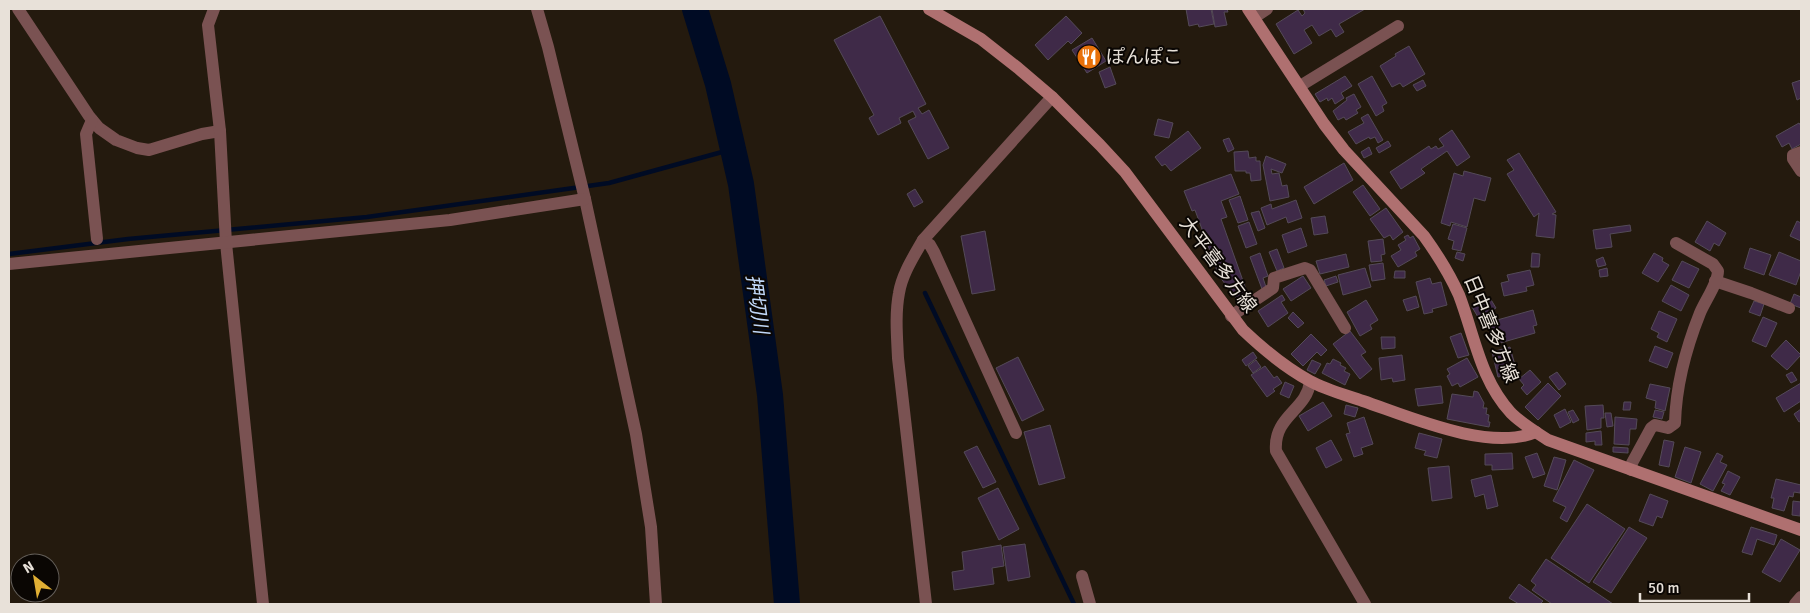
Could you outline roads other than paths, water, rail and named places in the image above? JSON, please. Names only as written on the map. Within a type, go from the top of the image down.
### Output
[{"type":"main road","name":"大平喜多方線","points":[[928,9],[981,39],[1052,97],[1125,172],[1243,330],[1262,348],[1310,382],[1433,426],[1459,432],[1499,439],[1527,436],[1536,432]]},
{"type":"main road","name":"日中喜多方線","points":[[1251,13],[1324,124],[1344,150],[1434,249],[1459,295],[1489,383],[1512,414],[1523,424],[1548,440],[1801,530]]},
{"type":"street","points":[[18,9],[92,120],[98,128],[116,140],[136,148],[149,150],[202,134],[220,131]]},
{"type":"street","points":[[214,9],[208,25],[220,131],[226,242],[263,604]]},
{"type":"street","points":[[537,9],[585,199],[636,434],[651,527],[656,604]]},
{"type":"street","points":[[1251,13],[1267,9]]},
{"type":"street","points":[[1300,86],[1398,26]]},
{"type":"street","points":[[926,604],[898,358],[896,323],[899,291],[910,263],[923,240],[1052,97]]},
{"type":"street","points":[[92,120],[86,134],[97,239]]},
{"type":"street","points":[[1801,152],[1793,155],[1793,159],[1801,171]]},
{"type":"street","points":[[9,264],[450,220],[585,199]]},
{"type":"street","points":[[923,240],[930,245],[934,252],[1016,433]]},
{"type":"street","points":[[1631,470],[1632,463],[1651,428],[1655,425],[1668,428],[1675,423],[1678,386],[1691,338],[1699,315],[1718,276],[1718,270],[1713,264],[1676,243]]},
{"type":"street","points":[[1231,316],[1273,288],[1274,278],[1305,268],[1310,270],[1345,328]]},
{"type":"street","points":[[1715,281],[1789,308]]},
{"type":"street","points":[[1310,382],[1309,391],[1304,400],[1280,427],[1276,450],[1365,604]]},
{"type":"street","points":[[1082,576],[1090,604]]},
{"type":"street","points":[[1795,604],[1801,597]]},
{"type":"waterway","name":"押切川","points":[[695,9],[718,84],[741,184],[770,395],[787,604]]},
{"type":"waterway","points":[[9,254],[128,239],[367,217],[609,183],[733,149]]},
{"type":"waterway","points":[[925,293],[1074,604]]},
{"type":"place","name":"ぽんぽこ","points":[[1089,57]]}]
